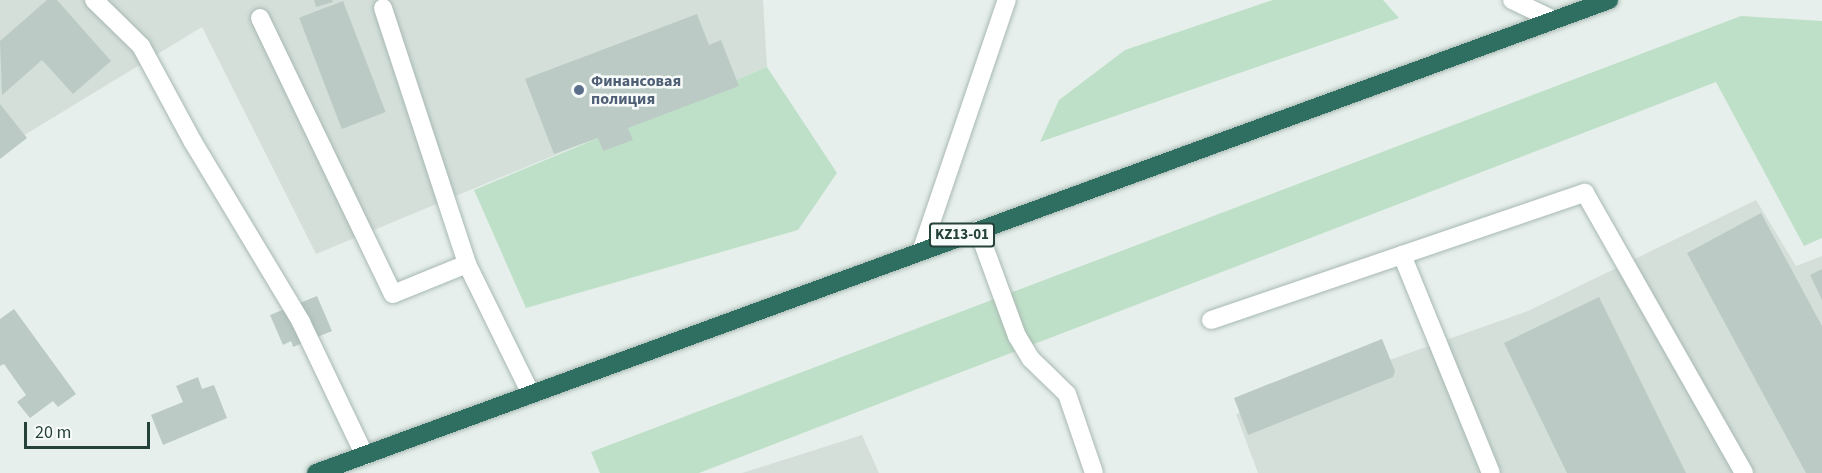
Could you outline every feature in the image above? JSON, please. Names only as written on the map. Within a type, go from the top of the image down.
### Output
[{"type":"highway","name":"KZ13-01","points":[[316,473],[922,249],[1609,0]]},
{"type":"street","points":[[93,0],[141,46],[193,142],[301,322],[365,456]]},
{"type":"street","points":[[922,249],[1007,0]]},
{"type":"street","points":[[1512,0],[1554,20]]},
{"type":"street","points":[[383,8],[467,264],[531,394]]},
{"type":"street","points":[[260,18],[393,294],[467,264]]},
{"type":"street","points":[[1211,320],[1585,193],[1743,473]]},
{"type":"street","points":[[978,230],[1017,336],[1031,359],[1067,394],[1094,473]]},
{"type":"street","points":[[1402,255],[1491,473]]},
{"type":"shaded area","points":[[0,0],[763,0],[767,67],[316,254],[202,27],[13,142],[0,154]]},
{"type":"shaded area","points":[[1756,200],[1796,266],[1822,256],[1822,473],[1258,473],[1236,414],[1528,311]]},
{"type":"shaded area","points":[[862,435],[879,473],[742,473]]},
{"type":"green space","points":[[1273,0],[1383,0],[1399,18],[1040,142],[1059,100],[1125,50]]},
{"type":"green space","points":[[1741,16],[1822,21],[1822,238],[1804,246],[1716,82],[699,473],[600,473],[591,452]]},
{"type":"green space","points":[[767,67],[837,173],[798,230],[526,308],[474,190]]},
{"type":"building","points":[[47,0],[57,0],[111,61],[73,94],[42,60],[2,95],[0,41]]},
{"type":"building","points":[[314,0],[332,0],[333,2],[316,7]]},
{"type":"building","points":[[343,1],[386,112],[342,129],[299,18]]},
{"type":"building","points":[[697,14],[709,45],[721,40],[739,86],[628,128],[633,140],[603,151],[598,138],[554,154],[525,79]]},
{"type":"building","points":[[0,104],[27,138],[0,159]]},
{"type":"building","points":[[1761,213],[1822,326],[1822,473],[1806,473],[1687,253]]},
{"type":"building","points":[[1822,269],[1822,300],[1810,275]]},
{"type":"building","points":[[317,296],[332,331],[293,347],[291,341],[283,345],[270,315]]},
{"type":"building","points":[[1599,297],[1686,473],[1567,473],[1504,343]]},
{"type":"building","points":[[14,309],[76,394],[58,407],[53,401],[30,418],[17,402],[26,395],[4,364],[0,366],[0,319]]},
{"type":"building","points":[[1382,339],[1395,371],[1393,377],[1248,435],[1234,398]]},
{"type":"building","points":[[198,377],[202,389],[214,385],[227,418],[163,445],[151,415],[183,402],[176,386]]},
{"type":"place","name":"Финансовая полиция","points":[[579,90]]}]
